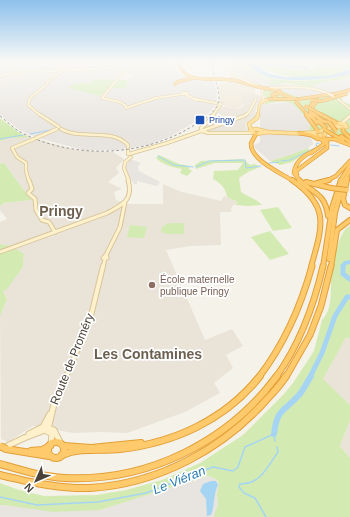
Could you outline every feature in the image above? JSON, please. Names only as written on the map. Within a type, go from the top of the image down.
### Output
[{"type":"highway","points":[[256,86],[283,93],[338,124]]},
{"type":"highway","points":[[264,100],[333,100],[350,91]]},
{"type":"highway","points":[[319,131],[317,123],[309,113],[310,105],[317,99],[350,91]]},
{"type":"highway","points":[[323,145],[314,111],[314,105],[321,99],[350,91]]},
{"type":"highway","points":[[292,98],[280,93],[272,96],[277,99],[334,96]]},
{"type":"highway","points":[[264,100],[292,98]]},
{"type":"highway","points":[[297,101],[317,123]]},
{"type":"highway","points":[[297,101],[299,106],[319,131],[333,132],[350,143]]},
{"type":"highway","points":[[314,111],[328,122],[333,132],[350,143]]},
{"type":"highway","points":[[314,111],[316,117],[321,121],[331,124],[338,124]]},
{"type":"highway","points":[[346,127],[343,131],[350,138]]},
{"type":"highway","points":[[24,452],[42,450],[51,446],[62,444],[79,448],[136,444],[156,440],[189,428],[217,413],[236,398],[257,376],[292,319],[301,296],[319,218],[315,204],[306,194],[252,153],[249,145],[254,131]]},
{"type":"highway","points":[[2,448],[49,456],[55,459],[72,451],[117,449],[146,445],[190,431],[215,417],[240,399],[258,379],[293,321],[303,299],[319,233],[321,217],[316,204],[306,192],[254,153],[250,142],[254,131]]},
{"type":"highway","points":[[299,133],[316,137],[322,142],[323,145]]},
{"type":"highway","points":[[327,144],[324,135],[332,136],[350,143]]},
{"type":"highway","points":[[348,190],[311,184],[302,180],[297,174],[298,170],[306,160],[316,152],[327,148],[327,139],[331,138],[350,143]]},
{"type":"highway","points":[[0,464],[26,473],[54,477],[84,478],[113,476],[144,469],[173,459],[204,444],[227,428],[248,410],[265,392],[281,370],[299,338],[309,314],[318,284],[325,254],[328,210],[324,199],[317,192],[298,179],[294,170],[323,145]]},
{"type":"highway","points":[[298,170],[300,176],[305,180],[323,183],[333,179],[350,162]]},
{"type":"highway","points":[[328,226],[338,186],[350,165]]},
{"type":"highway","points":[[324,291],[336,204],[341,186],[350,170]]},
{"type":"highway","points":[[350,174],[343,199],[344,203],[350,208]]},
{"type":"highway","points":[[298,179],[310,184],[330,187]]},
{"type":"highway","points":[[0,475],[18,481],[46,486],[74,488],[105,486],[152,477],[181,466],[206,453],[229,437],[266,403],[282,383],[307,342],[318,313],[324,291],[337,230],[350,220]]},
{"type":"highway","points":[[62,444],[62,455]]},
{"type":"highway","points":[[49,456],[48,452],[51,446]]},
{"type":"main road","points":[[264,100],[259,106],[258,118],[250,124],[254,131],[304,133],[319,131],[338,124],[346,127]]},
{"type":"main road","points":[[338,124],[346,127]]},
{"type":"main road","points":[[324,135],[346,127]]},
{"type":"main road","points":[[319,131],[324,135]]},
{"type":"main road","points":[[319,131],[324,135]]},
{"type":"street","points":[[43,86],[29,99],[28,105],[58,129],[74,135],[115,138],[123,141],[131,153],[143,151],[246,115],[256,99],[264,100],[262,91],[265,89]]},
{"type":"street","points":[[112,86],[104,97],[121,102],[126,107],[156,98],[183,94],[185,92],[198,99],[221,104],[211,116],[207,124],[201,128],[202,130]]},
{"type":"street","points":[[259,87],[265,89],[295,86]]},
{"type":"street","points":[[297,86],[315,88],[334,96],[350,109]]},
{"type":"street","points":[[338,124],[350,117]]},
{"type":"street","points":[[346,127],[350,117]]},
{"type":"street","points":[[55,232],[49,222],[42,220],[34,206],[35,199],[28,193],[32,189],[26,171],[26,163],[17,157],[12,148],[58,129]]},
{"type":"street","points":[[202,130],[208,133],[254,131]]},
{"type":"street","name":"Route de Proméry","points":[[45,428],[90,320],[106,257],[122,220],[121,209],[126,200],[130,187],[121,167],[131,153]]},
{"type":"street","points":[[0,252],[111,211],[121,209],[126,200]]},
{"type":"street","points":[[2,448],[45,428],[55,431],[62,444]]},
{"type":"street","points":[[45,428],[52,436],[51,446]]},
{"type":"shaded area","points":[[71,86],[69,88],[103,95],[109,88],[126,88],[126,86],[215,86],[217,93],[216,104],[212,110],[171,136],[149,145],[117,150],[84,150],[38,138],[20,130],[0,115],[0,87]]},
{"type":"shaded area","points":[[217,86],[252,86],[258,88],[255,90],[255,94],[240,94],[244,104],[236,109],[218,103],[220,96]]},
{"type":"shaded area","points":[[260,86],[294,86],[272,88]]},
{"type":"shaded area","points":[[295,86],[350,86],[350,89],[319,95],[298,97],[277,88]]},
{"type":"shaded area","points":[[239,93],[255,94],[262,97],[256,107],[255,117],[245,124],[248,130],[204,132],[197,128],[207,121],[204,119],[211,114],[218,105],[236,109],[244,105]]},
{"type":"shaded area","points":[[289,102],[296,107],[310,123],[309,131],[313,144],[308,148],[293,154],[270,161],[253,146],[260,142],[260,105]]},
{"type":"shaded area","points":[[19,137],[29,137],[74,150],[113,152],[124,159],[116,168],[119,173],[108,182],[122,189],[114,192],[116,200],[127,204],[163,204],[163,184],[182,192],[221,201],[224,196],[238,202],[232,206],[231,212],[220,213],[221,245],[191,246],[166,250],[205,340],[232,329],[243,346],[226,355],[233,368],[214,383],[220,393],[185,412],[127,433],[73,433],[33,426],[8,442],[1,439],[0,316],[7,299],[3,291],[23,267],[24,254],[12,246],[0,244],[0,222],[7,219],[0,210],[0,206],[4,203],[31,200],[4,163],[0,164],[0,141]]},
{"type":"shaded area","points":[[130,159],[141,163],[138,166],[139,171],[160,182],[157,186],[137,181],[137,184],[134,184],[125,168]]},
{"type":"shaded area","points":[[346,337],[350,339],[350,405],[322,379]]},
{"type":"shaded area","points":[[350,420],[350,458],[340,446]]},
{"type":"shaded area","points":[[208,476],[215,478],[220,487],[217,495],[218,504],[214,517],[0,517],[0,505],[100,510]]},
{"type":"green space","points":[[71,86],[126,86],[126,88],[109,88],[101,96],[68,88]]},
{"type":"green space","points":[[268,89],[278,89],[298,97],[341,92],[346,95],[343,96],[342,99],[343,102],[350,104],[350,146],[317,129],[309,131],[310,123],[295,106],[291,104],[280,102],[263,105],[269,101],[263,93],[263,91]]},
{"type":"green space","points":[[0,118],[21,134],[29,137],[9,138],[0,141]]},
{"type":"green space","points":[[308,148],[309,150],[292,162],[280,165],[270,161],[293,154]]},
{"type":"green space","points":[[159,155],[179,164],[189,166],[189,169],[192,171],[187,176],[180,173],[182,169],[165,164],[156,158]]},
{"type":"green space","points":[[243,159],[250,165],[255,164],[260,167],[239,178],[241,192],[258,201],[262,205],[235,205],[238,202],[227,197],[223,186],[213,179],[214,171],[238,170],[243,163],[215,163],[196,169],[195,165],[201,161]]},
{"type":"green space","points":[[4,163],[31,200],[4,203],[0,206],[0,164]]},
{"type":"green space","points":[[278,207],[292,228],[273,231],[260,210]]},
{"type":"green space","points":[[169,223],[184,223],[184,234],[166,234],[161,231],[162,227]]},
{"type":"green space","points":[[130,225],[147,227],[144,238],[127,237]]},
{"type":"green space","points":[[350,226],[350,339],[346,337],[323,379],[350,405],[350,420],[340,446],[350,458],[350,517],[214,517],[218,504],[218,481],[208,476],[100,510],[53,512],[0,505],[0,483],[19,490],[44,496],[97,495],[126,490],[162,480],[200,463],[243,435],[284,394],[314,351],[322,320],[329,309],[331,274],[336,251],[343,232]]},
{"type":"green space","points":[[270,231],[289,254],[270,260],[251,237]]},
{"type":"green space","points":[[0,244],[12,246],[24,254],[23,267],[7,289],[3,291],[7,299],[0,316]]},
{"type":"water","points":[[216,481],[218,485],[211,515],[207,516],[206,499],[200,491],[203,484]]},
{"type":"waterway","points":[[30,134],[51,130]]},
{"type":"waterway","points":[[0,139],[23,135]]},
{"type":"waterway","points":[[281,161],[290,160],[317,147],[316,144],[319,143]]},
{"type":"waterway","points":[[331,145],[339,146]]},
{"type":"waterway","points":[[158,156],[174,165],[193,167]]},
{"type":"waterway","points":[[196,167],[209,161],[245,160],[246,168],[261,166]]},
{"type":"waterway","points":[[269,163],[279,162]]},
{"type":"waterway","name":"Le Viéran","points":[[343,267],[345,263],[350,262]]},
{"type":"waterway","name":"Le Viéran","points":[[343,267],[343,274],[350,279]]},
{"type":"waterway","name":"Le Viéran","points":[[310,377],[322,353],[335,316],[347,297],[350,297]]},
{"type":"waterway","name":"Le Viéran","points":[[274,434],[279,415],[299,395],[311,376]]},
{"type":"waterway","name":"Le Viéran","points":[[0,497],[37,505],[98,502],[146,493],[213,467],[233,471],[238,467],[245,447],[274,434],[275,441]]},
{"type":"waterway","points":[[266,517],[255,498],[244,493],[239,487],[240,484],[253,481],[263,474],[278,452],[277,447]]},
{"type":"railway","points":[[0,116],[24,134],[43,142],[84,150],[105,151],[126,149],[167,139],[203,120],[211,114],[217,106],[219,101],[217,86]]},
{"type":"place","name":"Pringy","points":[[200,120]]},
{"type":"place","name":"École maternelle publique Pringy","points":[[152,285]]},
{"type":"district","name":"Pringy","points":[[61,211]]},
{"type":"district","name":"Les Contamines","points":[[148,354]]}]
